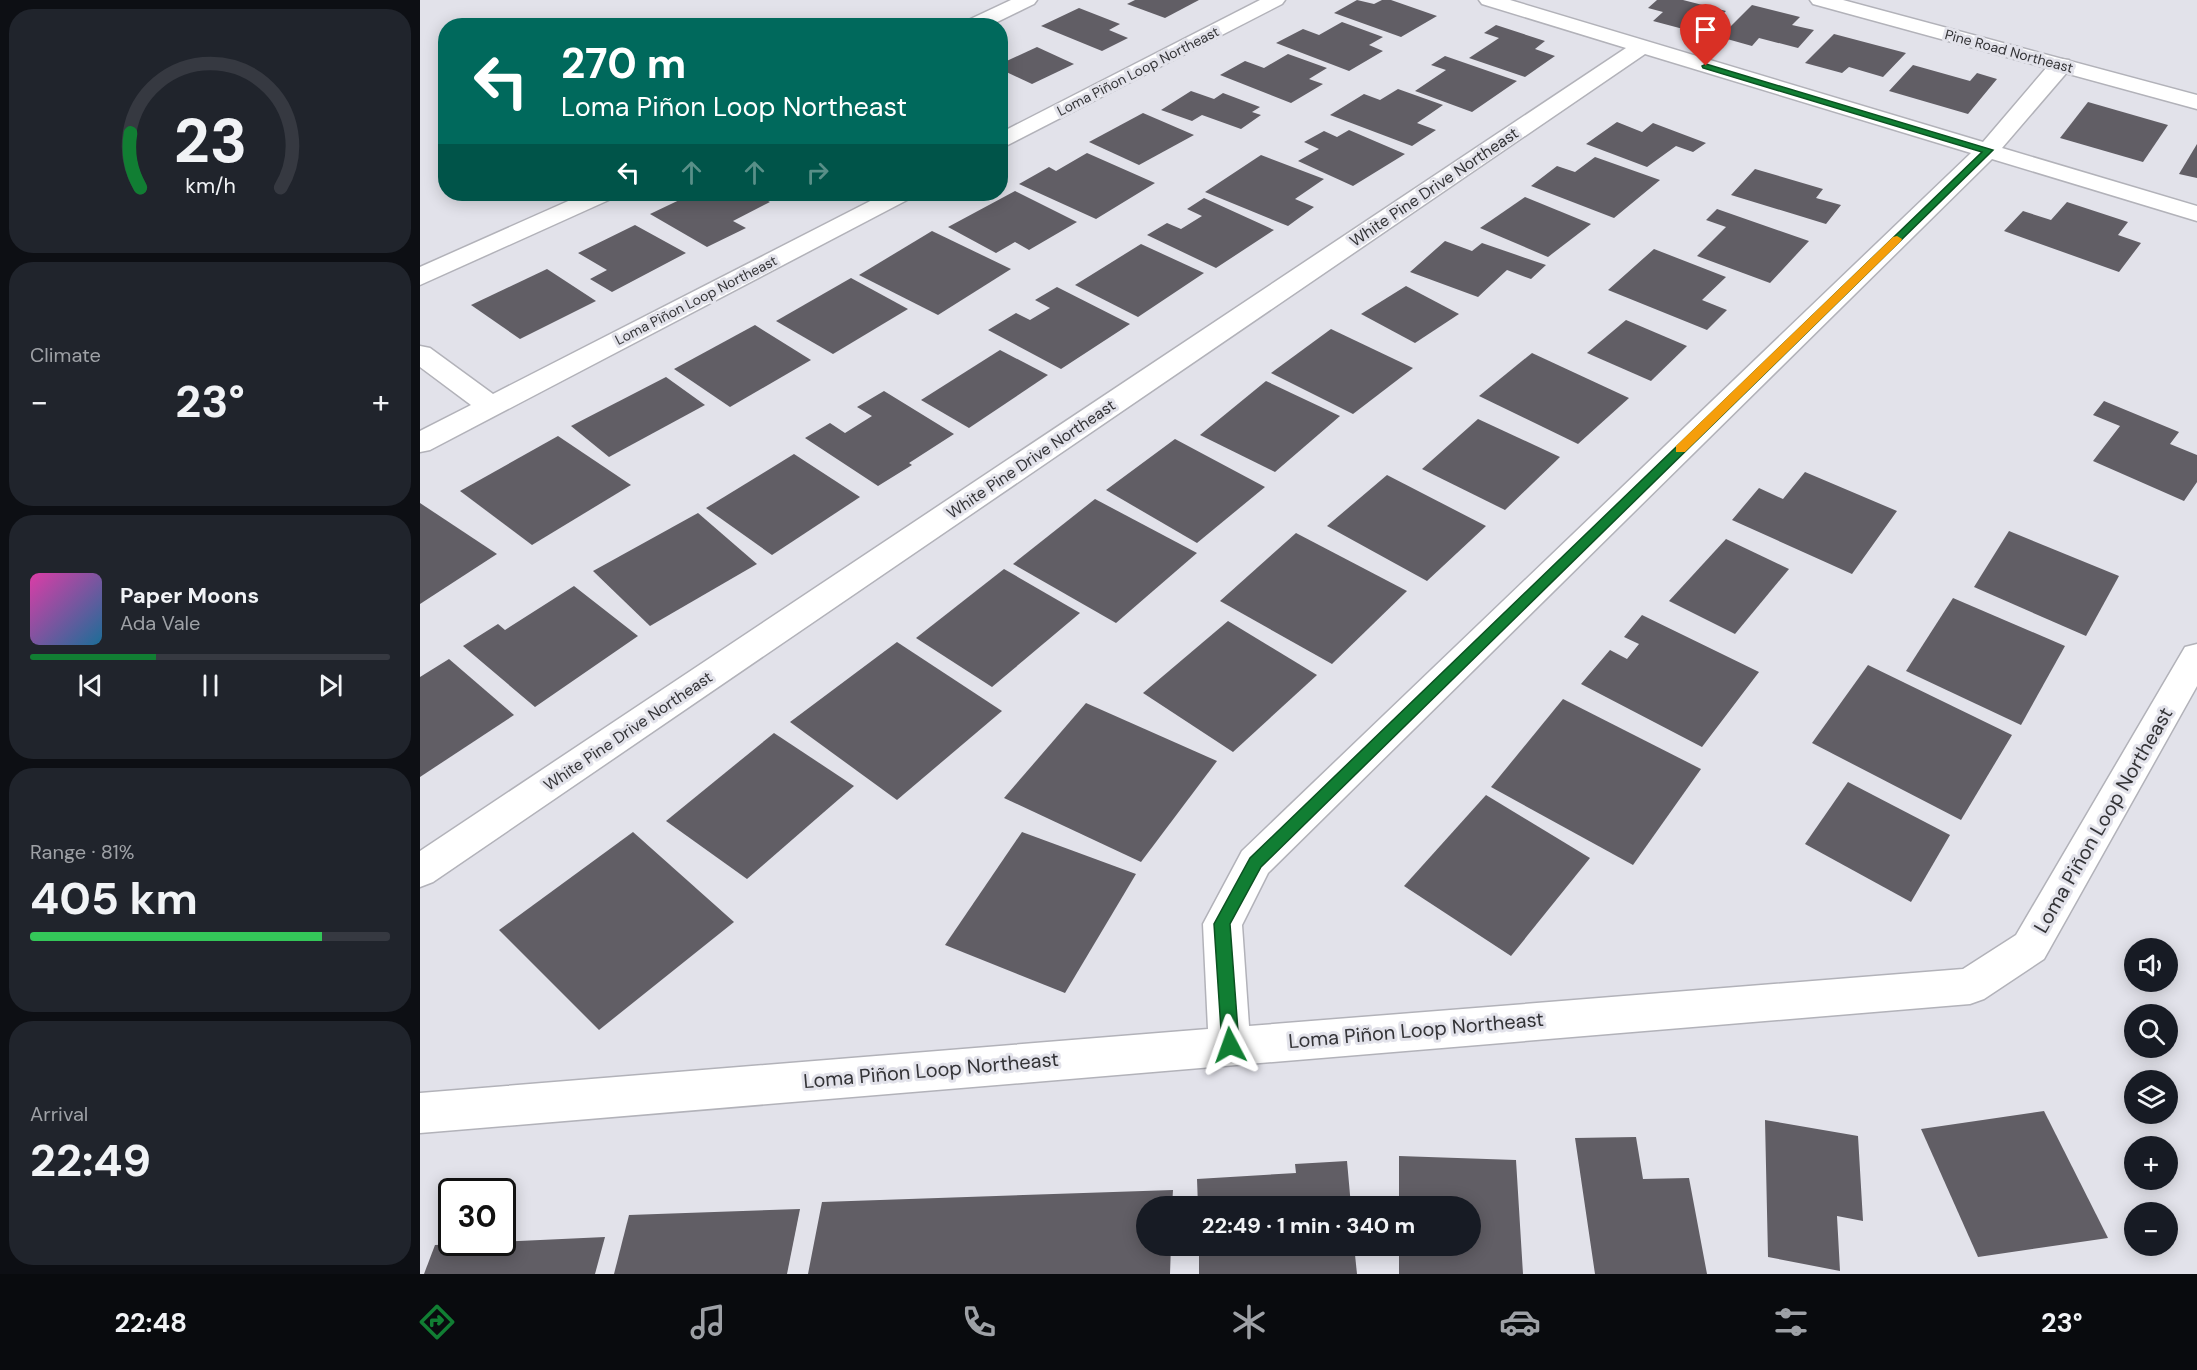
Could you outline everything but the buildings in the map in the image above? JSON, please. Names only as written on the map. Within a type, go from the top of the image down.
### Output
[{"type":"street","points":[[988,18],[1027,0]]},
{"type":"street","name":"Loma Piñon Loop Northeast","points":[[1008,138],[1275,0]]},
{"type":"street","points":[[1489,0],[2197,213]]},
{"type":"street","name":"Pine Road Northeast","points":[[1821,0],[2197,102]]},
{"type":"street","name":"White Pine Drive Northeast","points":[[420,871],[1641,47]]},
{"type":"street","points":[[1230,1045],[1222,924],[1255,862],[1988,150],[2061,65]]},
{"type":"street","points":[[420,277],[588,201]]},
{"type":"street","name":"Loma Piñon Loop Northeast","points":[[420,443],[887,201]]},
{"type":"street","points":[[420,354],[491,406]]},
{"type":"street","name":"Loma Piñon Loop Northeast","points":[[420,1113],[1970,986],[2030,947],[2197,656]]},
{"type":"slow traffic","points":[[1681,449],[1897,239]]},
{"type":"route","points":[[1230,1045],[1222,924],[1255,862],[1988,150],[1706,66]]}]
